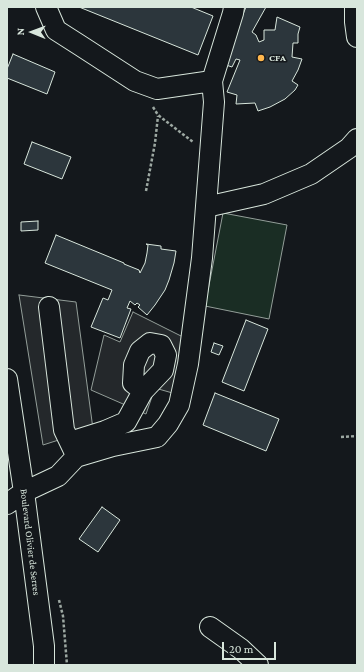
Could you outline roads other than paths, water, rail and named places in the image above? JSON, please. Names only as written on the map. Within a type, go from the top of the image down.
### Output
[{"type":"street","points":[[46,7],[56,30],[135,81],[157,89],[212,81]]},
{"type":"street","points":[[73,449],[113,446],[157,437],[168,424],[179,405],[188,364],[202,258],[214,102],[212,81],[234,7]]},
{"type":"street","points":[[355,7],[354,22],[357,37]]},
{"type":"street","points":[[206,207],[264,194],[312,174],[349,148],[357,139]]},
{"type":"street","points":[[49,307],[64,430],[73,449]]},
{"type":"street","name":"Boulevard Olivier de Serres","points":[[7,379],[10,420],[24,492],[44,646],[44,665]]},
{"type":"street","points":[[7,504],[24,492],[58,476],[73,449],[105,431],[126,422],[143,391]]},
{"type":"street","points":[[210,627],[241,649],[258,665]]},
{"type":"place","name":"CFA","points":[[261,58]]}]
